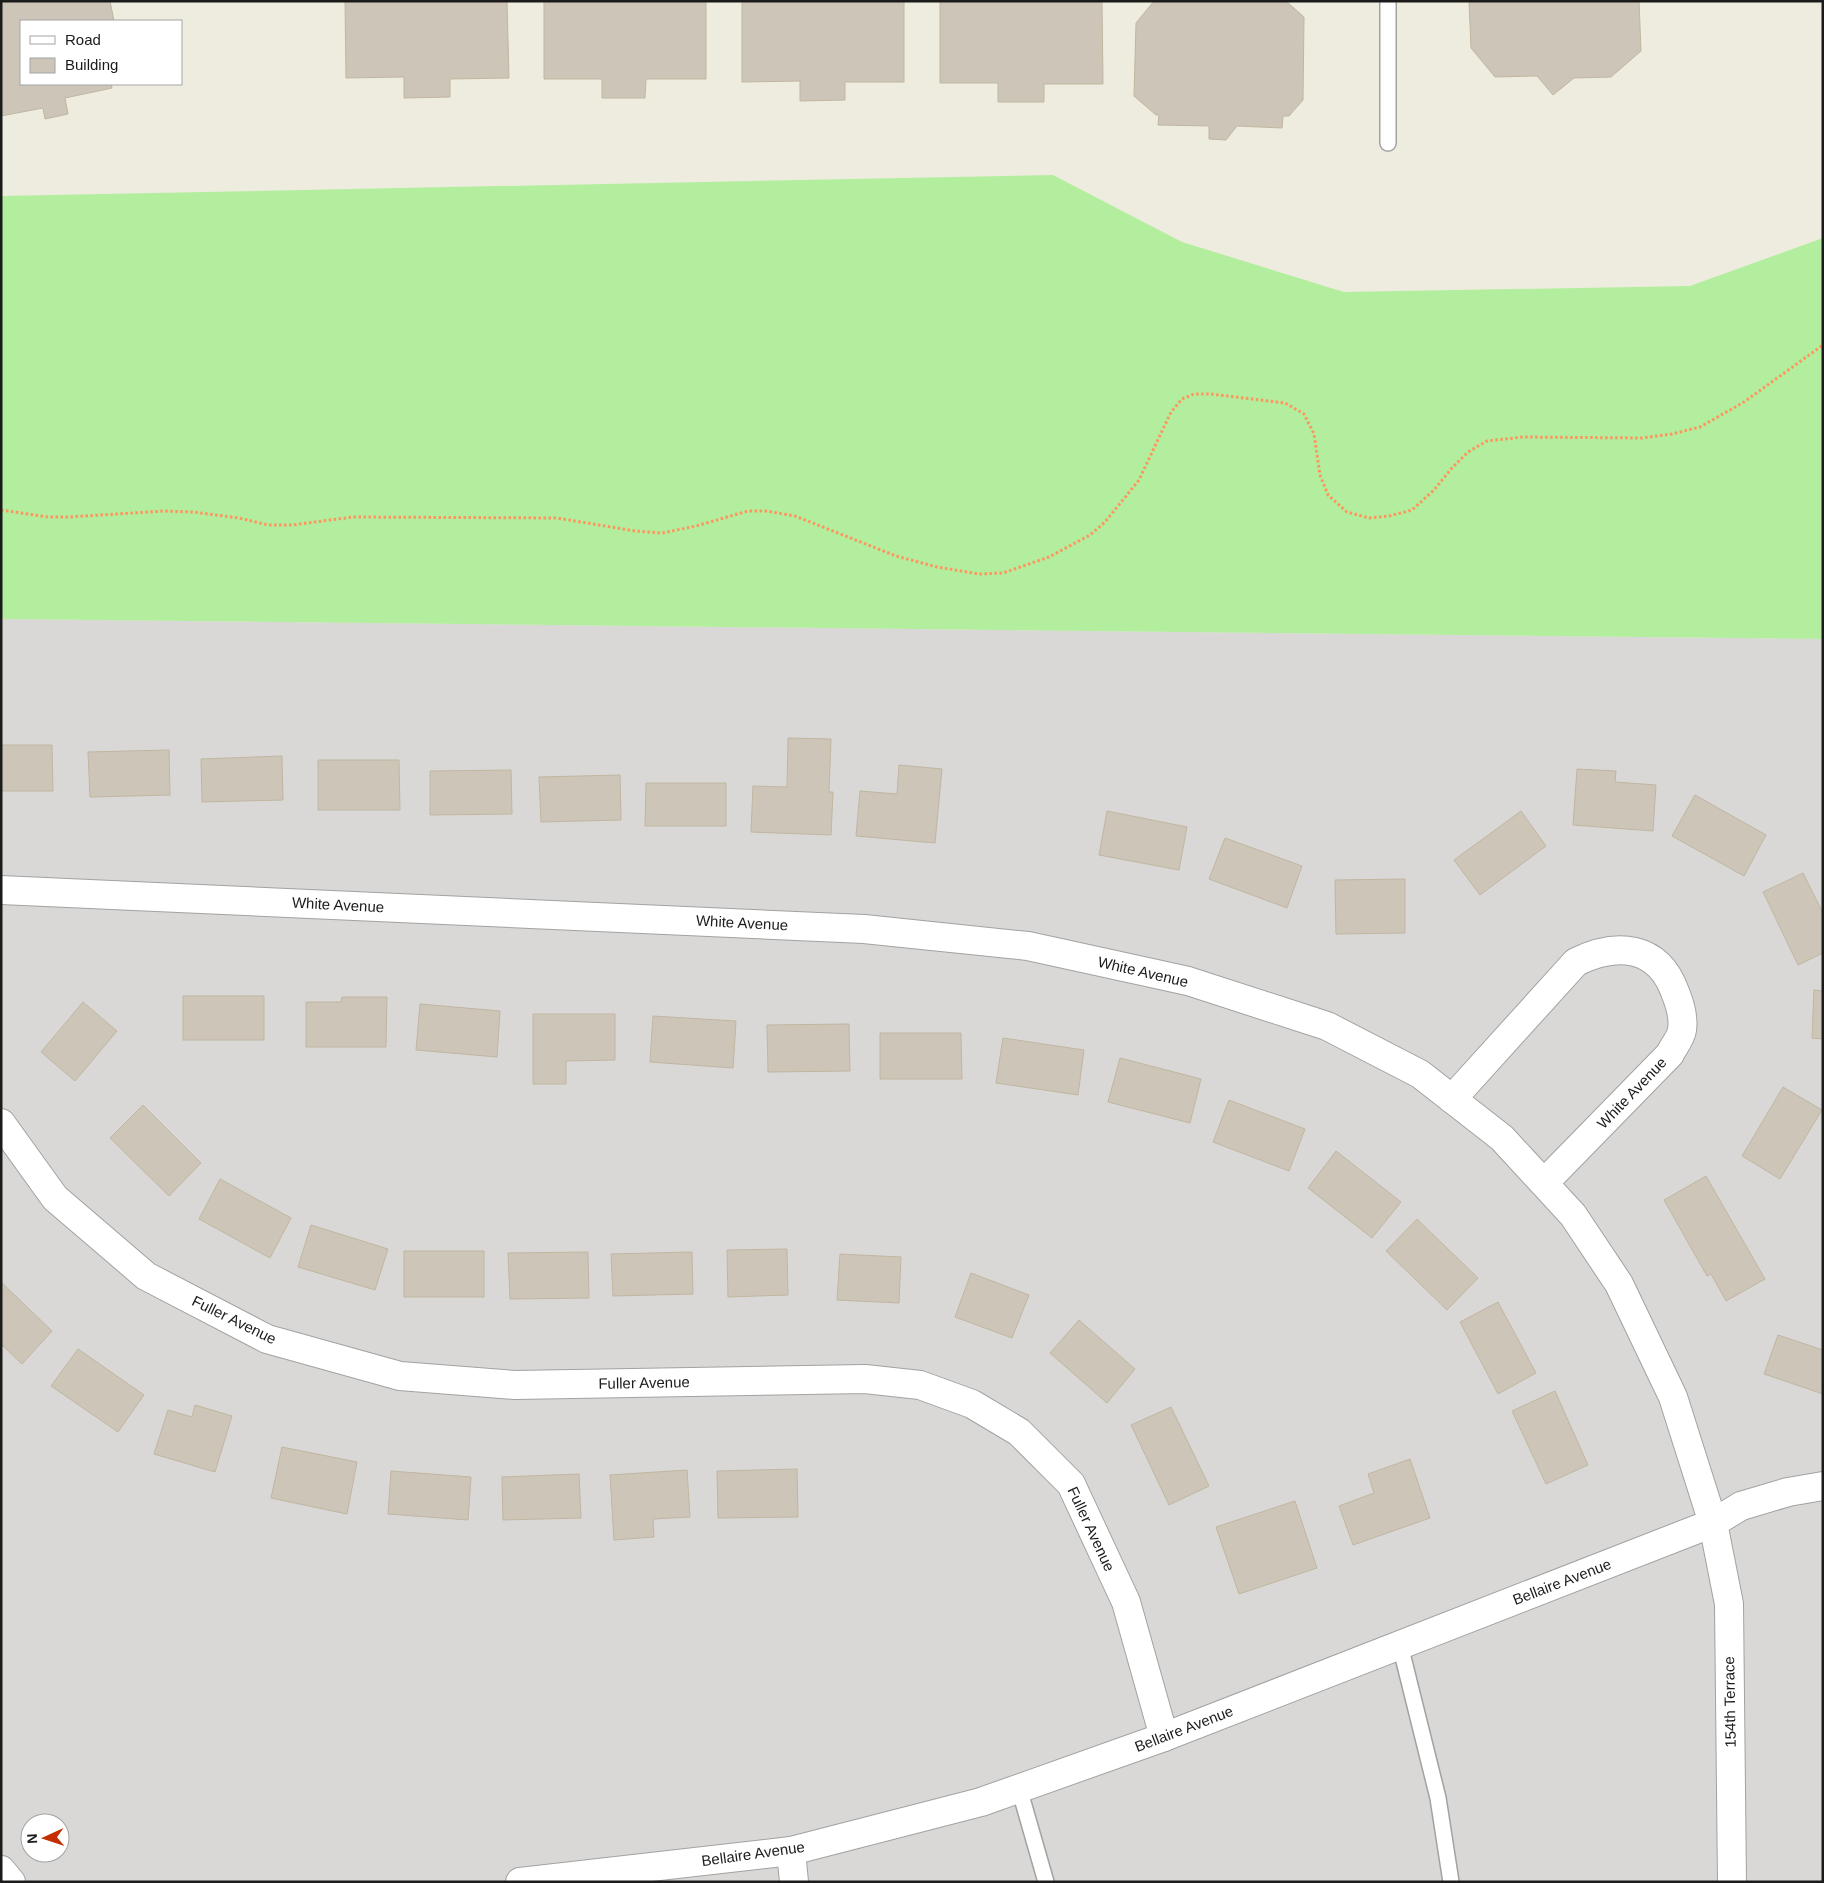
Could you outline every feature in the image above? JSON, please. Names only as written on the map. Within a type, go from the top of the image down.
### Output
[{"type":"street","name":"White Avenue","points":[[1,890],[864,929],[1028,946],[1188,981],[1327,1026],[1420,1074],[1502,1138],[1573,1215],[1619,1284],[1673,1398],[1713,1523]]},
{"type":"street","name":"White Avenue","points":[[1452,1099],[1576,962],[1591,954],[1609,950],[1636,952],[1656,961],[1670,979],[1681,1007],[1682,1031],[1670,1054],[1544,1183]]},
{"type":"street","name":"Fuller Avenue","points":[[1,1123],[55,1198],[146,1276],[267,1339],[400,1376],[515,1385],[865,1379],[920,1385],[972,1404],[1019,1432],[1071,1484],[1126,1602],[1164,1737]]},
{"type":"street","name":"Bellaire Avenue","points":[[520,1882],[791,1851],[981,1802],[1164,1737],[1713,1523],[1741,1506],[1788,1492],[1823,1486]]},
{"type":"street","name":"154th Terrace","points":[[1713,1523],[1729,1604],[1732,1882]]},
{"type":"street","points":[[791,1851],[794,1882]]},
{"type":"street","points":[[1,1870],[11,1882]]},
{"type":"lane","points":[[1388,1],[1388,143]]},
{"type":"lane","points":[[1400,1645],[1438,1798],[1451,1882]]},
{"type":"lane","points":[[1019,1788],[1046,1882]]},
{"type":"path","points":[[1,510],[48,517],[164,511],[193,512],[238,518],[268,525],[292,525],[353,517],[557,518],[635,531],[662,533],[696,526],[748,511],[766,511],[794,516],[896,556],[937,567],[979,574],[1003,573],[1049,557],[1090,535],[1105,522],[1139,480],[1172,412],[1182,399],[1194,394],[1211,394],[1285,403],[1304,414],[1314,434],[1320,475],[1328,495],[1347,512],[1368,518],[1389,516],[1412,510],[1434,490],[1468,452],[1487,441],[1523,436],[1642,438],[1672,434],[1700,427],[1744,402],[1823,344]]},
{"type":"shaded area","points":[[1,619],[1823,639],[1823,1882],[1,1882]]},
{"type":"green space","points":[[1053,175],[1182,242],[1344,292],[1690,286],[1823,238],[1823,639],[1,619],[1,196]]},
{"type":"building","points":[[1,1],[110,1],[114,20],[20,20],[20,85],[111,85],[112,88],[65,98],[68,114],[45,119],[43,108],[1,116]]},
{"type":"building","points":[[345,1],[507,1],[509,78],[450,79],[450,97],[404,98],[404,77],[346,78]]},
{"type":"building","points":[[544,1],[706,1],[706,79],[646,79],[645,98],[602,98],[602,79],[544,79]]},
{"type":"building","points":[[742,1],[904,1],[904,82],[845,82],[845,100],[800,101],[800,81],[742,82]]},
{"type":"building","points":[[940,1],[1102,1],[1103,84],[1044,84],[1044,102],[998,102],[998,83],[940,83]]},
{"type":"building","points":[[1154,1],[1286,1],[1304,17],[1303,100],[1289,116],[1283,116],[1282,128],[1237,126],[1226,140],[1209,139],[1209,126],[1158,125],[1159,115],[1156,115],[1134,96],[1136,23]]},
{"type":"building","points":[[1469,1],[1639,1],[1641,51],[1611,77],[1574,78],[1553,95],[1537,76],[1495,77],[1471,48]]},
{"type":"building","points":[[788,738],[831,739],[829,792],[833,792],[831,835],[751,832],[753,786],[787,787]]},
{"type":"building","points":[[1,745],[52,745],[53,791],[1,791]]},
{"type":"building","points":[[169,750],[170,795],[90,797],[88,752]]},
{"type":"building","points":[[282,756],[283,800],[202,802],[201,759]]},
{"type":"building","points":[[318,760],[399,760],[400,810],[318,810]]},
{"type":"building","points":[[899,765],[942,769],[935,843],[856,836],[860,791],[897,794]]},
{"type":"building","points":[[1577,769],[1616,771],[1615,782],[1656,785],[1653,831],[1573,825]]},
{"type":"building","points":[[511,770],[512,814],[430,815],[430,771]]},
{"type":"building","points":[[620,775],[621,820],[541,822],[539,777]]},
{"type":"building","points":[[646,783],[726,783],[726,826],[645,826]]},
{"type":"building","points":[[1695,795],[1766,835],[1744,876],[1672,836]]},
{"type":"building","points":[[1107,811],[1187,827],[1179,870],[1099,855]]},
{"type":"building","points":[[1521,811],[1546,846],[1480,895],[1454,860]]},
{"type":"building","points":[[1225,838],[1302,866],[1287,908],[1209,879]]},
{"type":"building","points":[[1803,873],[1823,913],[1823,953],[1798,965],[1763,892]]},
{"type":"building","points":[[1405,879],[1405,933],[1336,934],[1335,880]]},
{"type":"building","points":[[1814,990],[1823,991],[1823,1039],[1812,1038]]},
{"type":"building","points":[[183,996],[264,996],[264,1040],[183,1040]]},
{"type":"building","points":[[342,997],[387,997],[386,1047],[306,1047],[306,1002],[341,1002]]},
{"type":"building","points":[[83,1002],[117,1031],[75,1081],[41,1052]]},
{"type":"building","points":[[420,1004],[500,1011],[497,1057],[416,1050]]},
{"type":"building","points":[[533,1014],[615,1014],[615,1060],[566,1061],[566,1084],[533,1084]]},
{"type":"building","points":[[653,1016],[736,1021],[733,1068],[650,1062]]},
{"type":"building","points":[[849,1024],[850,1071],[768,1072],[767,1025]]},
{"type":"building","points":[[880,1033],[961,1033],[962,1079],[880,1079]]},
{"type":"building","points":[[1003,1038],[1084,1050],[1078,1095],[996,1083]]},
{"type":"building","points":[[1120,1058],[1201,1079],[1190,1123],[1108,1102]]},
{"type":"building","points":[[1783,1087],[1822,1110],[1780,1179],[1742,1156]]},
{"type":"building","points":[[1229,1100],[1305,1129],[1289,1171],[1213,1142]]},
{"type":"building","points":[[143,1105],[201,1163],[169,1196],[110,1138]]},
{"type":"building","points":[[1336,1151],[1401,1202],[1372,1238],[1308,1188]]},
{"type":"building","points":[[1706,1176],[1765,1279],[1726,1301],[1711,1274],[1707,1276],[1664,1200]]},
{"type":"building","points":[[220,1179],[291,1218],[270,1258],[199,1219]]},
{"type":"building","points":[[1417,1219],[1478,1278],[1447,1310],[1386,1251]]},
{"type":"building","points":[[311,1225],[388,1249],[375,1290],[298,1267]]},
{"type":"building","points":[[787,1249],[788,1295],[728,1297],[727,1250]]},
{"type":"building","points":[[404,1251],[484,1251],[484,1297],[404,1297]]},
{"type":"building","points":[[588,1252],[589,1298],[510,1299],[508,1253]]},
{"type":"building","points":[[692,1252],[693,1294],[613,1296],[611,1254]]},
{"type":"building","points":[[840,1254],[901,1257],[899,1303],[837,1300]]},
{"type":"building","points":[[971,1273],[1029,1295],[1012,1338],[955,1317]]},
{"type":"building","points":[[1,1282],[52,1331],[22,1364],[1,1344]]},
{"type":"building","points":[[1498,1302],[1536,1373],[1498,1394],[1460,1322]]},
{"type":"building","points":[[1079,1320],[1135,1369],[1107,1403],[1050,1353]]},
{"type":"building","points":[[1778,1335],[1823,1350],[1823,1394],[1764,1374]]},
{"type":"building","points":[[78,1349],[144,1395],[118,1432],[51,1386]]},
{"type":"building","points":[[1555,1391],[1588,1465],[1546,1484],[1512,1411]]},
{"type":"building","points":[[195,1405],[232,1416],[215,1472],[154,1454],[168,1410],[192,1417]]},
{"type":"building","points":[[1171,1407],[1209,1486],[1169,1505],[1131,1425]]},
{"type":"building","points":[[282,1447],[357,1462],[347,1514],[271,1498]]},
{"type":"building","points":[[1410,1459],[1430,1518],[1353,1545],[1339,1506],[1374,1493],[1368,1474]]},
{"type":"building","points":[[797,1469],[798,1517],[718,1518],[717,1471]]},
{"type":"building","points":[[687,1470],[690,1517],[653,1519],[654,1537],[614,1540],[610,1475]]},
{"type":"building","points":[[391,1471],[471,1477],[468,1520],[388,1514]]},
{"type":"building","points":[[579,1474],[581,1518],[503,1520],[502,1477]]},
{"type":"building","points":[[1295,1501],[1317,1568],[1239,1594],[1216,1527]]}]
